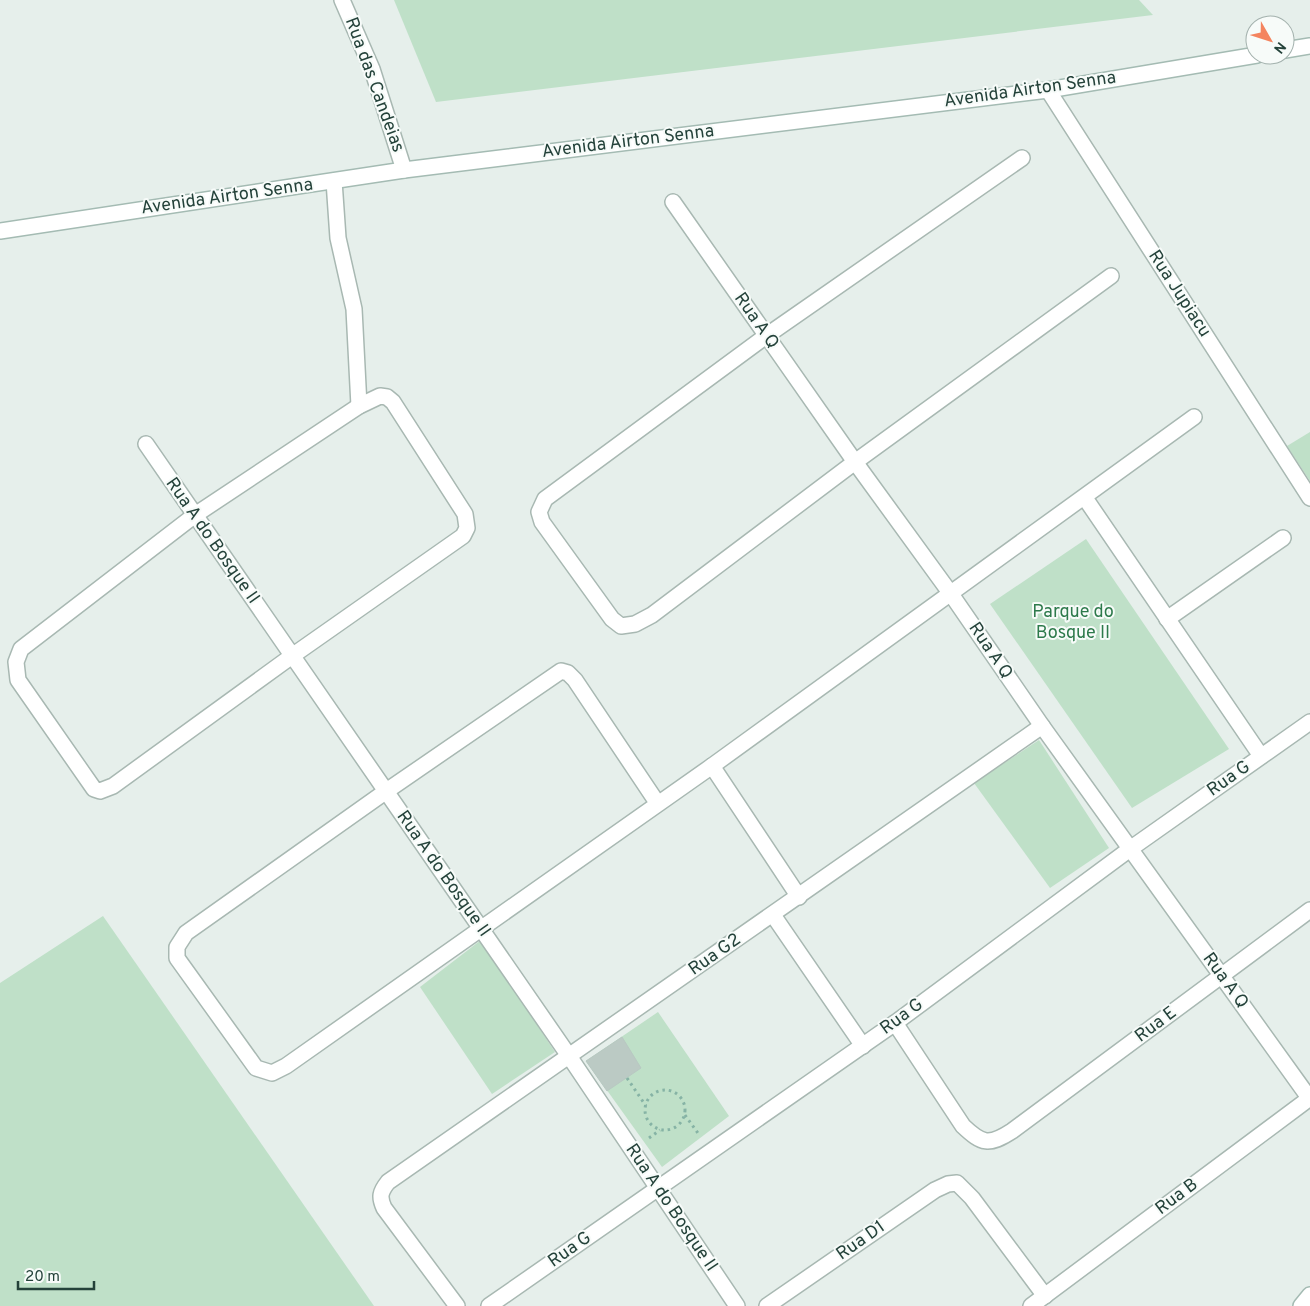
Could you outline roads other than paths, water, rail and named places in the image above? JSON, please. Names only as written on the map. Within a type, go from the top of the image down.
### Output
[{"type":"street","name":"Rua das Candeias","points":[[342,0],[375,76],[404,170]]},
{"type":"street","points":[[1295,48],[1310,46]]},
{"type":"street","name":"Avenida Airton Senna","points":[[0,231],[404,170],[1048,90],[1245,57]]},
{"type":"street","name":"Rua Jupiacu","points":[[1048,90],[1310,498]]},
{"type":"street","points":[[1022,158],[766,336],[551,494],[541,505],[539,512],[542,522],[612,619],[621,626],[635,624],[652,615],[855,462],[1110,276]]},
{"type":"street","points":[[334,181],[338,238],[354,309],[359,406]]},
{"type":"street","name":"Rua A Q","points":[[673,202],[855,462],[951,594],[1042,726],[1310,1099]]},
{"type":"street","points":[[380,396],[387,397],[393,402],[465,514],[467,528],[463,536],[292,656],[113,786],[100,791],[94,789],[18,680],[16,662],[21,649],[195,515],[359,406],[380,396]]},
{"type":"street","points":[[658,804],[575,680],[568,673],[561,671],[385,792],[186,934],[177,947],[177,958],[256,1068],[263,1072],[272,1073],[286,1066],[712,766],[1085,498],[1194,417]]},
{"type":"street","name":"Rua A do Bosque II","points":[[146,444],[385,792],[482,929],[737,1306]]},
{"type":"street","points":[[1085,498],[1261,756]]},
{"type":"street","points":[[1168,619],[1283,538]]},
{"type":"street","name":"Rua G","points":[[489,1306],[895,1023],[1130,849],[1310,722]]},
{"type":"street","name":"Rua G2","points":[[457,1306],[384,1208],[380,1199],[381,1191],[388,1182],[1042,726]]},
{"type":"street","points":[[712,766],[799,896]]},
{"type":"street","name":"Rua E","points":[[895,1023],[962,1126],[977,1140],[990,1142],[1001,1138],[1310,910]]},
{"type":"street","points":[[773,915],[862,1046]]},
{"type":"street","name":"Rua B","points":[[1031,1306],[1310,1099]]},
{"type":"street","name":"Rua D1","points":[[767,1306],[935,1190],[948,1184],[957,1183],[972,1198],[1045,1296]]},
{"type":"street","points":[[1302,1306],[1310,1295]]},
{"type":"park label","name":"Parque do Bosque II","points":[[1073,622]]}]
